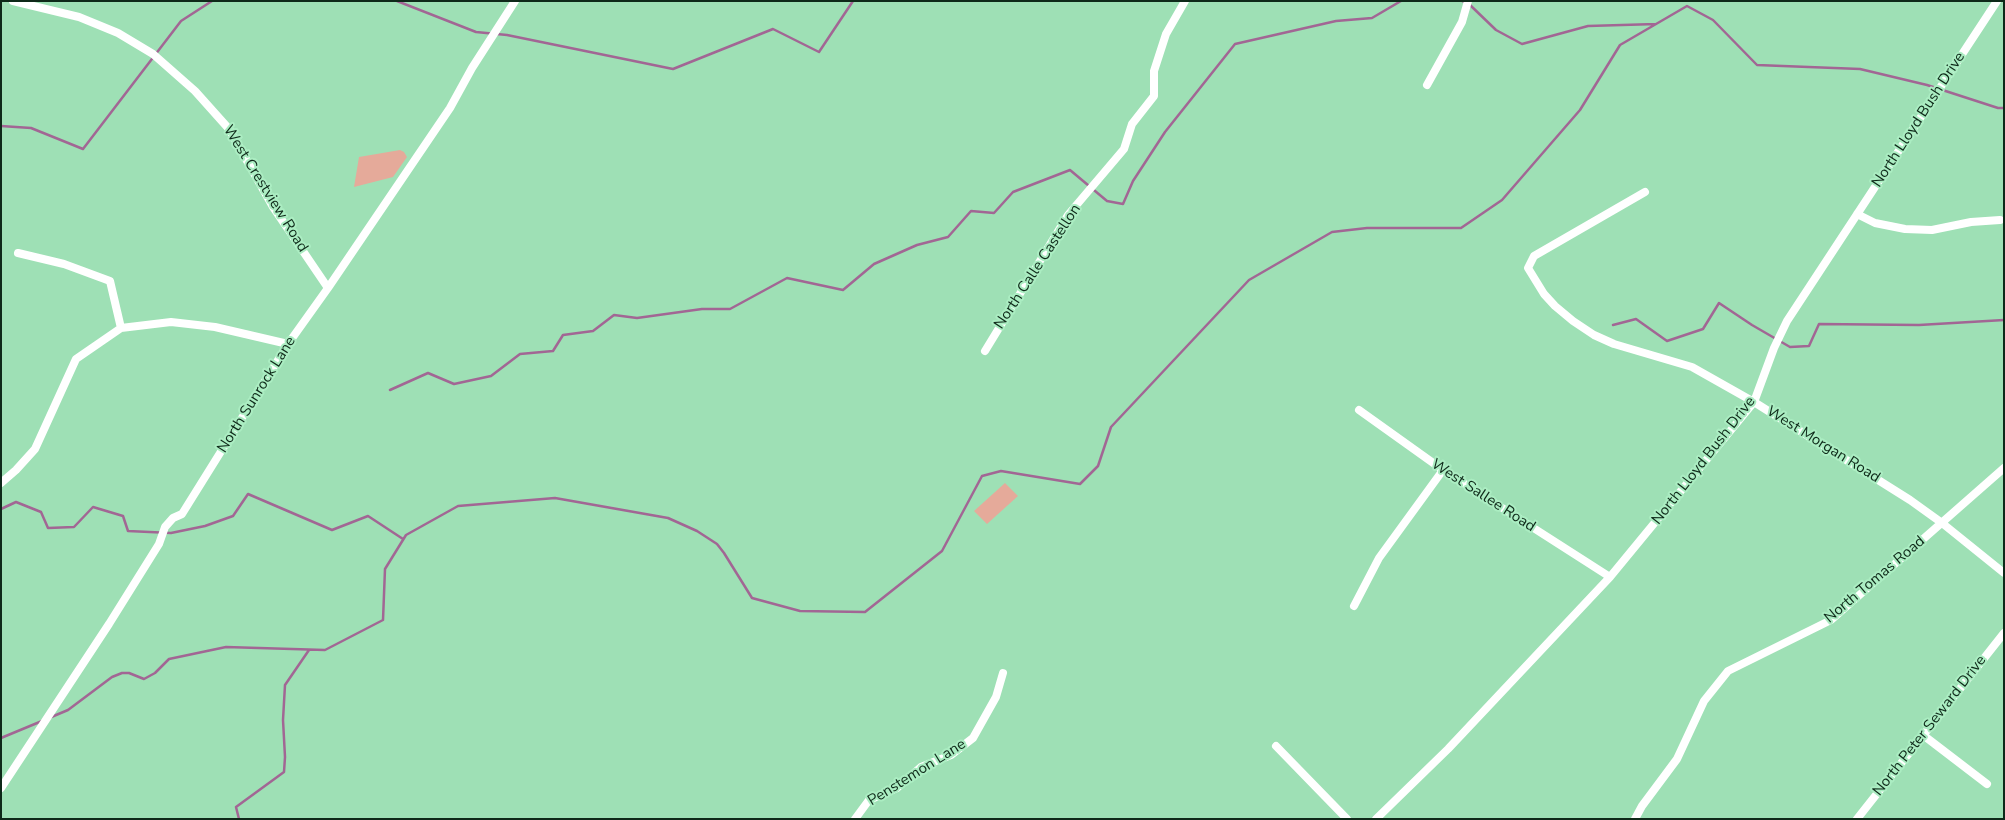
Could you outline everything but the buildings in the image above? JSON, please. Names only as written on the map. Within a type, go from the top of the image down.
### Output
[{"type":"street","name":"West Crestview Road","points":[[13,1],[78,17],[118,33],[153,54],[195,92],[229,129],[273,207],[328,288]]},
{"type":"street","name":"North Sunrock Lane","points":[[1,788],[109,624],[159,544],[165,527],[173,518],[182,514],[288,344],[450,108],[472,68],[515,1]]},
{"type":"street","name":"North Calle Castellon","points":[[985,351],[1068,216],[1124,149],[1132,124],[1154,96],[1154,71],[1166,34],[1185,1]]},
{"type":"street","points":[[1427,85],[1462,22],[1468,1]]},
{"type":"street","points":[[1998,1],[2004,4]]},
{"type":"street","name":"North Lloyd Bush Drive","points":[[1376,819],[1448,750],[1610,578],[1754,402],[1774,348],[1787,321],[1998,1]]},
{"type":"street","name":"West Morgan Road","points":[[1644,192],[1534,256],[1528,268],[1555,306],[1594,335],[1614,344],[1692,367],[1754,402],[1868,473],[1942,523],[2004,573]]},
{"type":"street","points":[[1858,214],[1875,223],[1905,229],[1932,230],[1971,222],[2000,220]]},
{"type":"street","points":[[18,253],[64,264],[110,281],[121,328]]},
{"type":"street","points":[[1,483],[35,449],[76,358],[121,328],[171,322],[215,328],[288,344]]},
{"type":"street","name":"West Sallee Road","points":[[1359,410],[1443,470],[1610,578]]},
{"type":"street","name":"North Tomas Road","points":[[1635,819],[1642,806],[1677,759],[1704,701],[1728,671],[1831,620],[2004,468]]},
{"type":"street","points":[[1354,606],[1379,558],[1443,470]]},
{"type":"street","name":"North Peter Seward Drive","points":[[1857,819],[2004,634]]},
{"type":"street","name":"Penstemon Lane","points":[[855,819],[870,800],[897,788],[921,767],[951,754],[972,738],[996,697],[1002,673]]},
{"type":"street","points":[[1923,735],[1987,784]]},
{"type":"street","points":[[1276,746],[1347,819]]},
{"type":"shaded area","points":[[400,150],[407,157],[393,177],[354,187],[359,157]]},
{"type":"shaded area","points":[[1005,483],[1018,496],[987,524],[974,511]]},
{"type":"waterway","points":[[1,126],[31,128],[83,149],[181,21],[212,1]]},
{"type":"waterway","points":[[397,1],[476,32],[507,35],[673,69],[773,29],[819,52],[853,1]]},
{"type":"waterway","points":[[390,390],[428,373],[454,384],[491,376],[520,354],[553,351],[563,335],[593,331],[614,315],[637,318],[702,309],[730,309],[787,278],[843,290],[874,264],[917,245],[948,237],[971,211],[994,213],[1013,192],[1070,170],[1107,201],[1123,204],[1133,181],[1165,132],[1235,44],[1336,21],[1372,18],[1401,1]]},
{"type":"waterway","points":[[1462,1],[1470,5],[1496,30],[1522,44],[1588,26],[1656,24]]},
{"type":"waterway","points":[[49,718],[68,710],[112,677],[122,673],[129,673],[144,679],[155,673],[169,659],[226,647],[325,650],[383,620],[385,569],[406,535],[458,506],[555,498],[668,518],[697,531],[717,544],[752,598],[800,611],[865,612],[942,551],[982,476],[1001,471],[1080,484],[1098,466],[1111,427],[1249,280],[1332,232],[1367,228],[1461,228],[1502,200],[1580,110],[1620,45],[1687,6],[1713,20],[1757,65],[1860,69],[1927,85],[1998,108],[2004,108]]},
{"type":"waterway","points":[[1613,325],[1636,319],[1667,341],[1703,329],[1719,303],[1790,347],[1809,346],[1819,324],[1919,325],[2004,320]]},
{"type":"waterway","points":[[1,509],[16,502],[41,512],[48,528],[74,527],[93,507],[123,516],[128,531],[171,533],[205,526],[233,516],[248,494],[332,530],[368,516],[403,539]]},
{"type":"waterway","points":[[239,819],[236,807],[284,772],[283,720],[285,685],[309,650]]},
{"type":"waterway","points":[[1,738],[42,721]]}]
